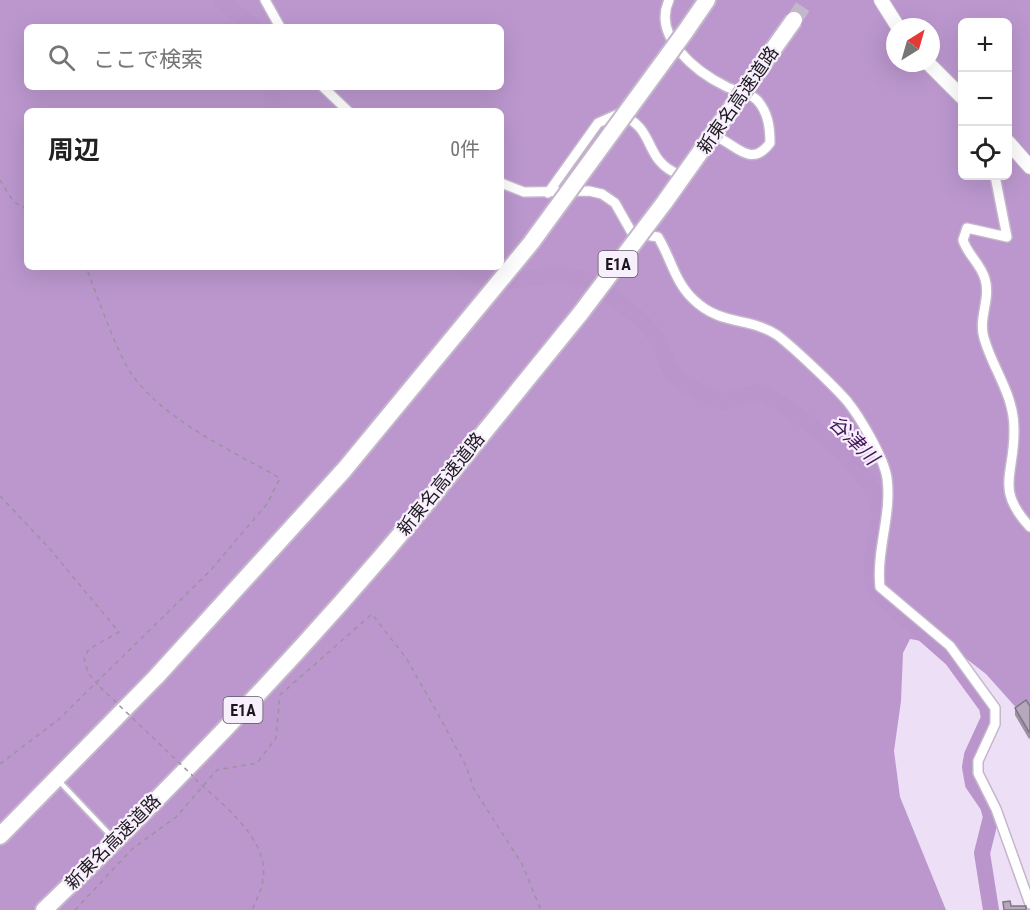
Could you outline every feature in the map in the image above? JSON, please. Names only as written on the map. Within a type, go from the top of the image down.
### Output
[{"type":"highway","points":[[0,836],[172,660],[344,470],[531,243],[707,0]]},
{"type":"highway","name":"新東名高速道路","points":[[44,910],[116,841],[246,707],[375,566],[580,314],[650,222],[794,20]]},
{"type":"street","points":[[265,0],[278,24]]},
{"type":"street","points":[[548,193],[598,123],[618,114],[631,118],[643,128],[664,169],[680,175],[688,170],[700,143],[706,136],[714,135],[743,153],[753,155],[763,152],[770,143],[766,111],[755,98],[725,86],[692,63],[684,57],[668,36],[663,12],[669,0]]},
{"type":"street","points":[[881,0],[892,18]]},
{"type":"street","points":[[937,72],[958,92]]},
{"type":"street","points":[[326,90],[345,108]]},
{"type":"street","points":[[1012,147],[1030,167]]},
{"type":"street","points":[[996,180],[1007,237],[967,228],[963,240],[985,279],[987,291],[982,322],[984,337],[1005,385],[1012,408],[1014,438],[1008,489],[1010,501],[1030,527]]},
{"type":"street","points":[[504,184],[524,192],[589,191],[602,194],[615,202],[632,233],[658,237],[673,270],[693,300],[723,319],[760,327],[777,335],[847,402],[879,456],[886,476],[888,506],[879,554],[880,587],[950,646],[994,708],[995,724],[978,761],[978,773],[996,809],[1030,904]]},
{"type":"lane","points":[[57,779],[116,841]]},
{"type":"path","points":[[0,180],[14,201],[24,208]]},
{"type":"path","points":[[0,764],[58,720],[210,571],[267,504],[280,478],[174,418],[139,382],[127,367],[87,270]]},
{"type":"path","points":[[0,496],[49,548],[118,632],[89,649],[84,658],[87,673],[244,826],[260,852],[263,879],[252,910]]},
{"type":"path","points":[[75,910],[132,849],[176,817],[217,770],[257,763],[276,738],[280,695],[372,614],[406,658],[437,712],[466,766],[474,789],[522,864],[541,910]]},
{"type":"shaded area","points":[[0,0],[1030,0],[1030,723],[986,674],[950,646],[910,639],[903,653],[901,701],[894,751],[900,797],[946,910],[0,910]]},
{"type":"building","points":[[1026,700],[1030,706],[1029,732],[1015,708]]},
{"type":"building","points":[[1010,901],[1011,906],[1026,906],[1026,910],[1004,910],[1003,902]]},
{"type":"waterway","name":"谷津川","points":[[221,0],[250,24]]},
{"type":"waterway","name":"谷津川","points":[[272,90],[273,108]]},
{"type":"waterway","name":"谷津川","points":[[468,270],[491,281],[552,275],[583,279],[601,289],[644,323],[657,339],[671,371],[683,383],[723,402],[756,392],[765,394],[815,429],[851,461],[875,496],[880,512],[872,562],[872,577],[877,593],[952,659],[987,707],[989,718],[972,755],[970,767],[973,784],[988,806],[991,817],[982,853],[991,910]]},
{"type":"tunnel","points":[[794,20],[807,0]]}]
